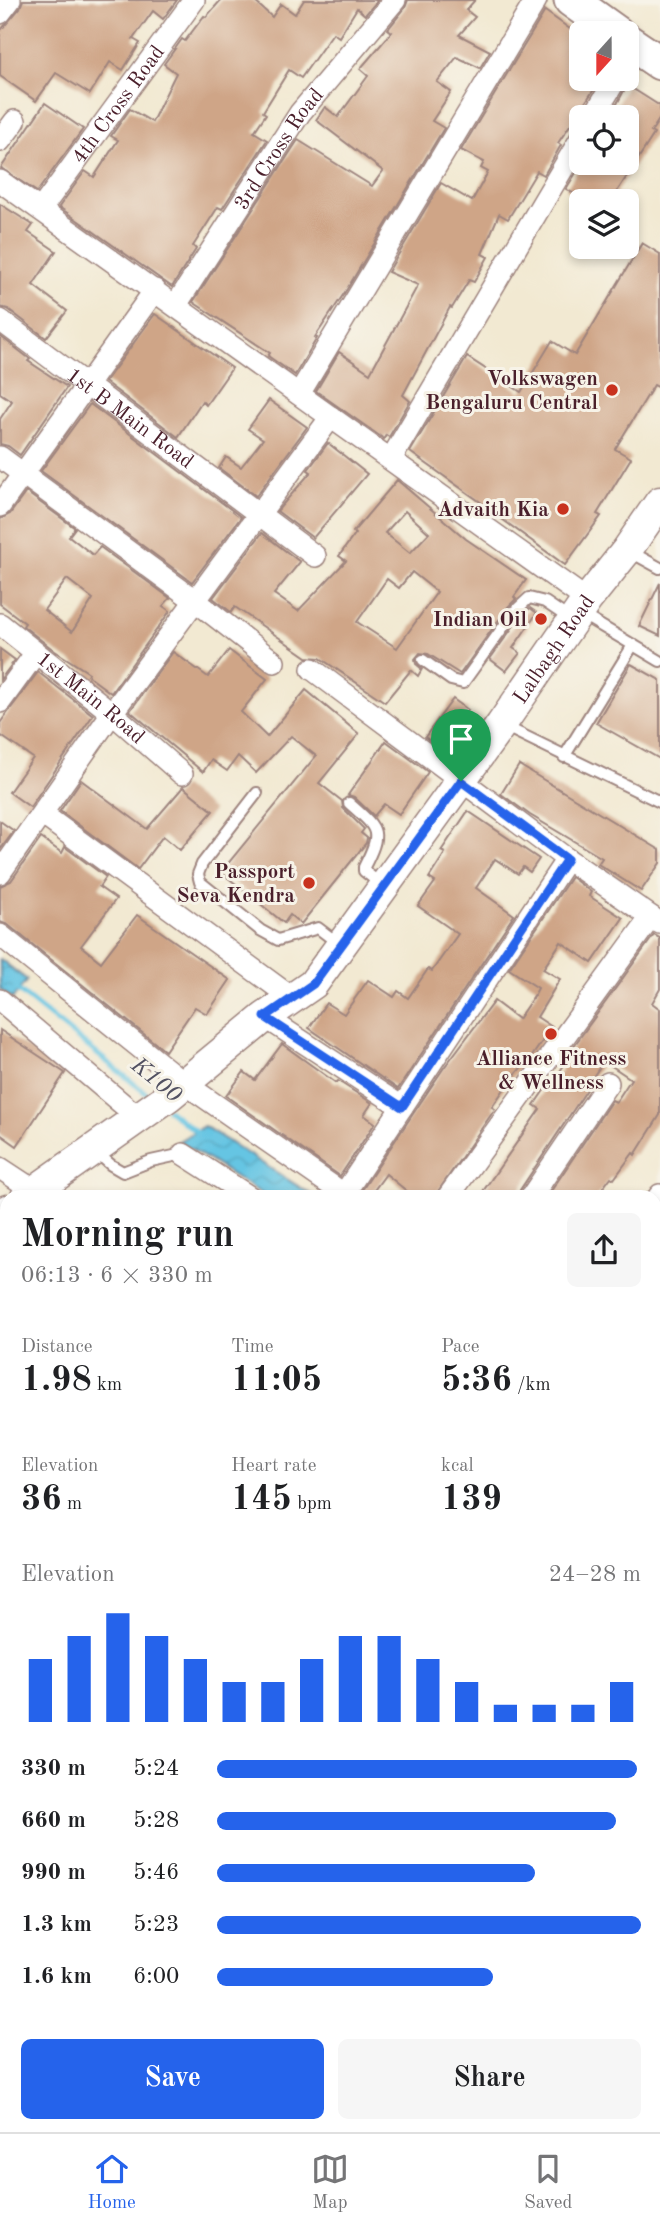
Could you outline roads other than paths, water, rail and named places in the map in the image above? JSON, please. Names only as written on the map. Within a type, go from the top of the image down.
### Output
[{"type":"main road","points":[[571,0],[598,21]]},
{"type":"main road","name":"Lalbagh Road","points":[[36,1190],[177,1090],[265,1017],[313,984],[660,502]]},
{"type":"street","points":[[0,13],[10,0]]},
{"type":"street","name":"4th Cross Road","points":[[41,209],[194,0]]},
{"type":"street","name":"3rd Cross Road","points":[[176,305],[300,113],[395,0]]},
{"type":"street","points":[[299,394],[536,0]]},
{"type":"street","points":[[0,141],[15,121]]},
{"type":"street","points":[[391,459],[569,158]]},
{"type":"street","points":[[0,181],[391,459],[579,611]]},
{"type":"street","points":[[0,506],[155,290]]},
{"type":"street","name":"1st B Main Road","points":[[0,320],[315,556]]},
{"type":"street","points":[[0,873],[112,713],[331,417]]},
{"type":"street","points":[[0,457],[197,601],[274,662]]},
{"type":"street","name":"1st Main Road","points":[[0,624],[112,713],[182,774]]},
{"type":"street","points":[[0,702],[35,654]]},
{"type":"street","points":[[312,669],[567,859],[656,920],[453,1190]]},
{"type":"street","points":[[42,814],[292,998]]},
{"type":"street","points":[[350,1190],[567,859]]},
{"type":"street","points":[[0,935],[177,1090],[336,1190]]},
{"type":"street","points":[[0,1000],[139,1118]]},
{"type":"street","points":[[265,1017],[402,1107]]},
{"type":"street","points":[[536,1190],[608,1083]]},
{"type":"street","points":[[183,1154],[239,1190]]},
{"type":"street","points":[[0,1168],[25,1190]]},
{"type":"lane","points":[[627,550],[660,568]]},
{"type":"lane","points":[[423,660],[451,680],[463,683],[514,612],[528,598],[579,611],[660,661]]},
{"type":"lane","points":[[564,757],[633,645]]},
{"type":"lane","points":[[501,725],[660,802]]},
{"type":"lane","points":[[257,793],[202,864],[198,874],[200,882],[260,930],[278,940],[318,928],[341,946]]},
{"type":"lane","points":[[349,803],[373,824],[376,842],[364,871],[384,887]]},
{"type":"lane","points":[[94,1150],[111,1166],[123,1172],[151,1161],[183,1154]]},
{"type":"water","points":[[0,959],[27,980],[12,999],[0,989]]},
{"type":"water","name":"K100","points":[[204,1126],[304,1190],[256,1190],[179,1141]]},
{"type":"waterway","name":"K100","points":[[15,988],[152,1098]]},
{"type":"waterway","name":"K100","points":[[168,1110],[199,1134]]},
{"type":"place","name":"Volkswagen Bengaluru Central","points":[[612,390]]},
{"type":"place","name":"Advaith Kia","points":[[563,509]]},
{"type":"place","name":"Indian Oil","points":[[541,619]]},
{"type":"place","name":"Passport Seva Kendra","points":[[309,883]]},
{"type":"place","name":"Alliance Fitness & Wellness","points":[[551,1034]]}]
